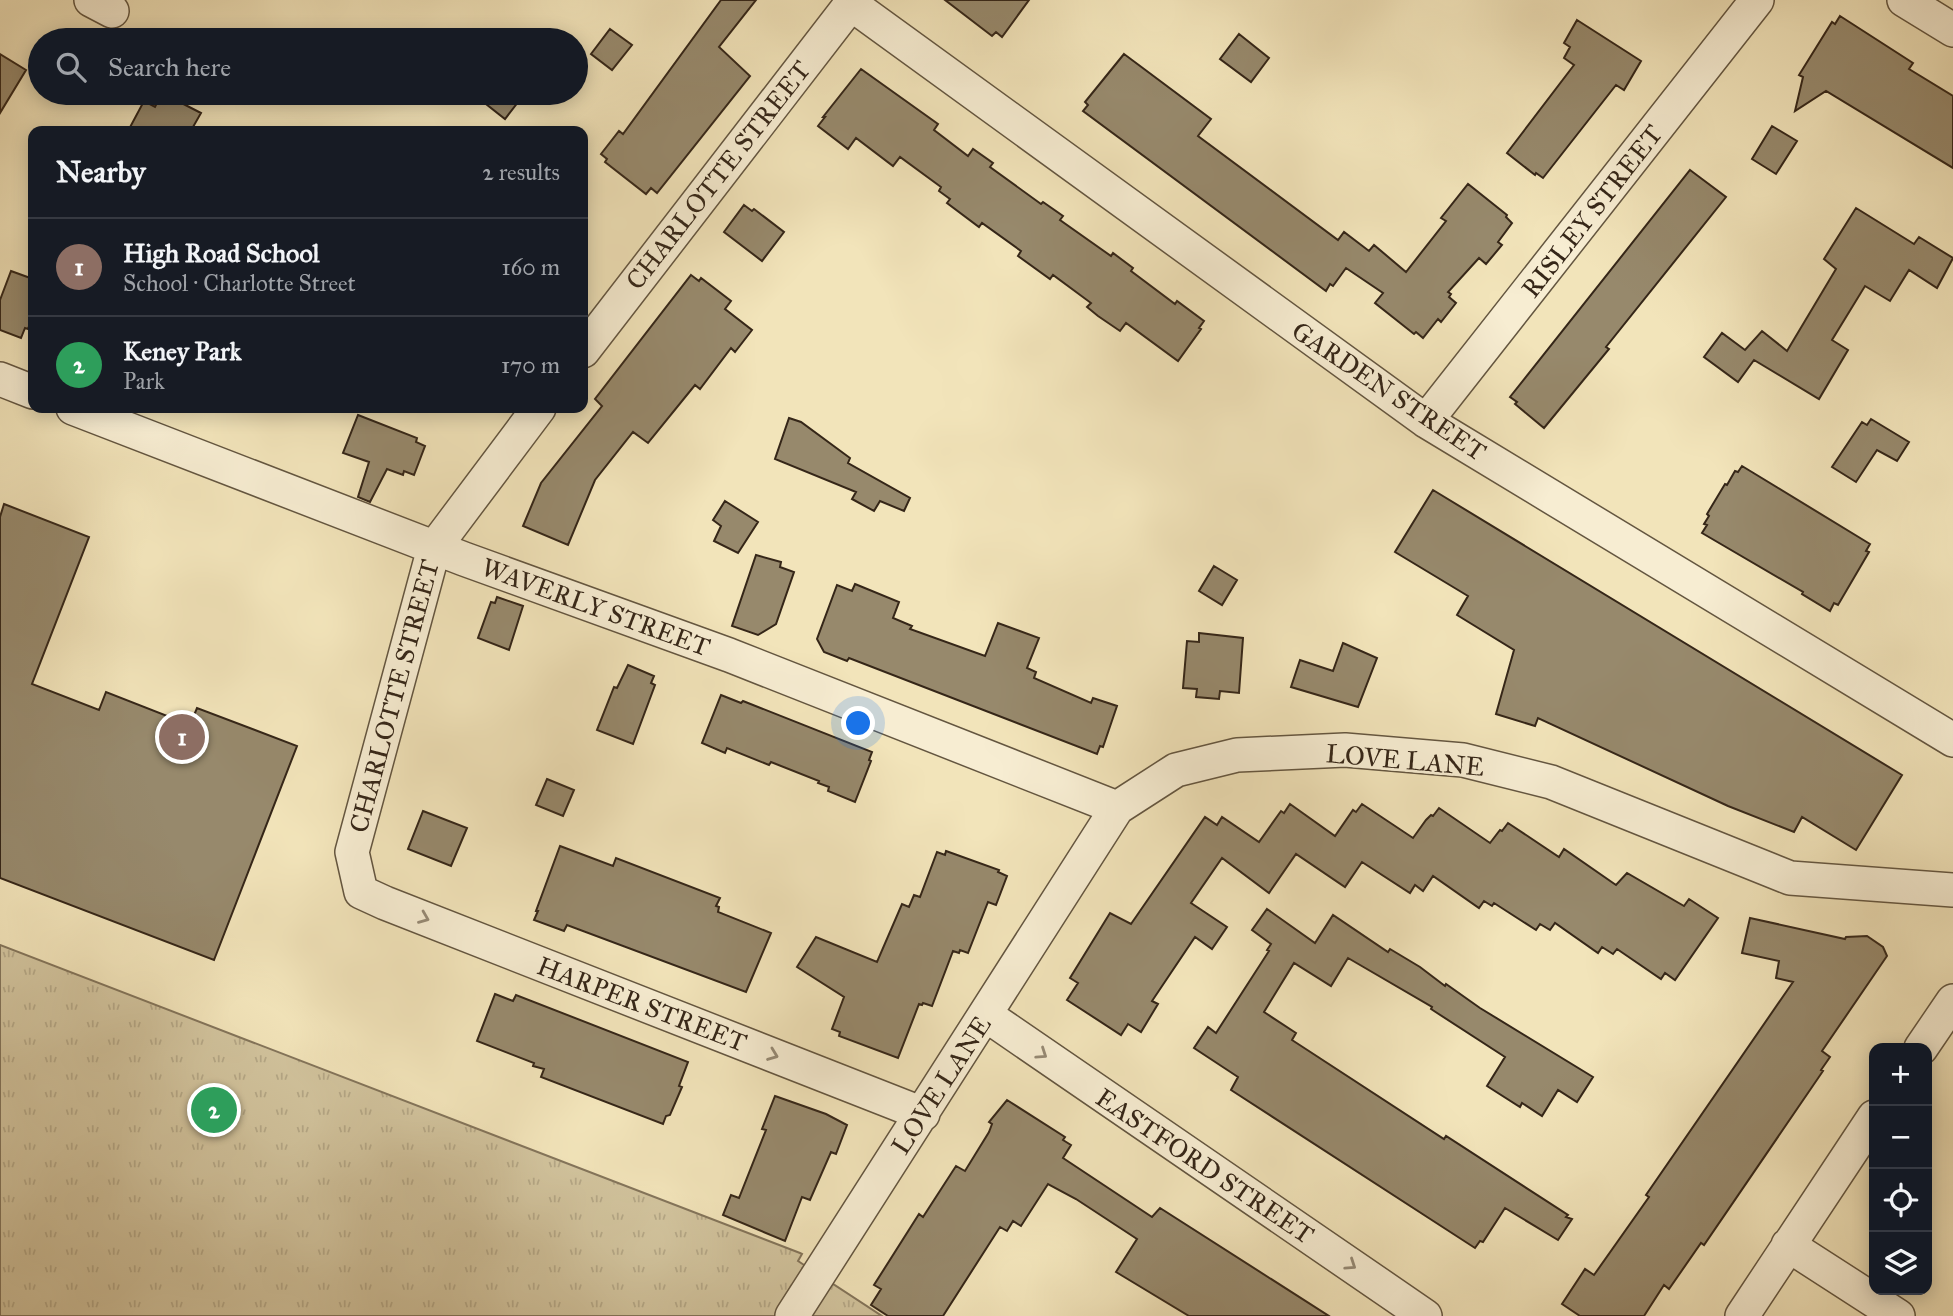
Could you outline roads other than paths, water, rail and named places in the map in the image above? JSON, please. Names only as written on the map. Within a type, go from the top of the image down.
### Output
[{"type":"street","name":"RISLEY STREET","points":[[1426,421],[1757,0]]},
{"type":"street","points":[[1905,0],[1953,30]]},
{"type":"street","name":"GARDEN STREET","points":[[852,2],[1426,421],[1953,740]]},
{"type":"street","name":"CHARLOTTE STREET","points":[[588,345],[852,2]]},
{"type":"street","points":[[0,379],[28,390]]},
{"type":"street","name":"WAVERLY STREET","points":[[87,413],[434,548],[729,655],[1117,808]]},
{"type":"street","name":"CHARLOTTE STREET","points":[[361,892],[352,852],[434,548],[535,413]]},
{"type":"street","name":"LOVE LANE","points":[[792,1316],[1117,808],[1176,770],[1237,755],[1345,750],[1463,760],[1551,782],[1790,878],[1953,890]]},
{"type":"street","name":"HARPER STREET","points":[[361,892],[923,1114]]},
{"type":"street","points":[[1924,1043],[1953,1001]]},
{"type":"street","name":"EASTFORD STREET","points":[[986,1015],[1425,1316]]},
{"type":"street","points":[[1742,1316],[1869,1124]]},
{"type":"street","points":[[1788,1245],[1898,1316]]},
{"type":"place","name":"High Road School","points":[[182,737]]},
{"type":"place","name":"Keney Park","points":[[214,1110]]}]
